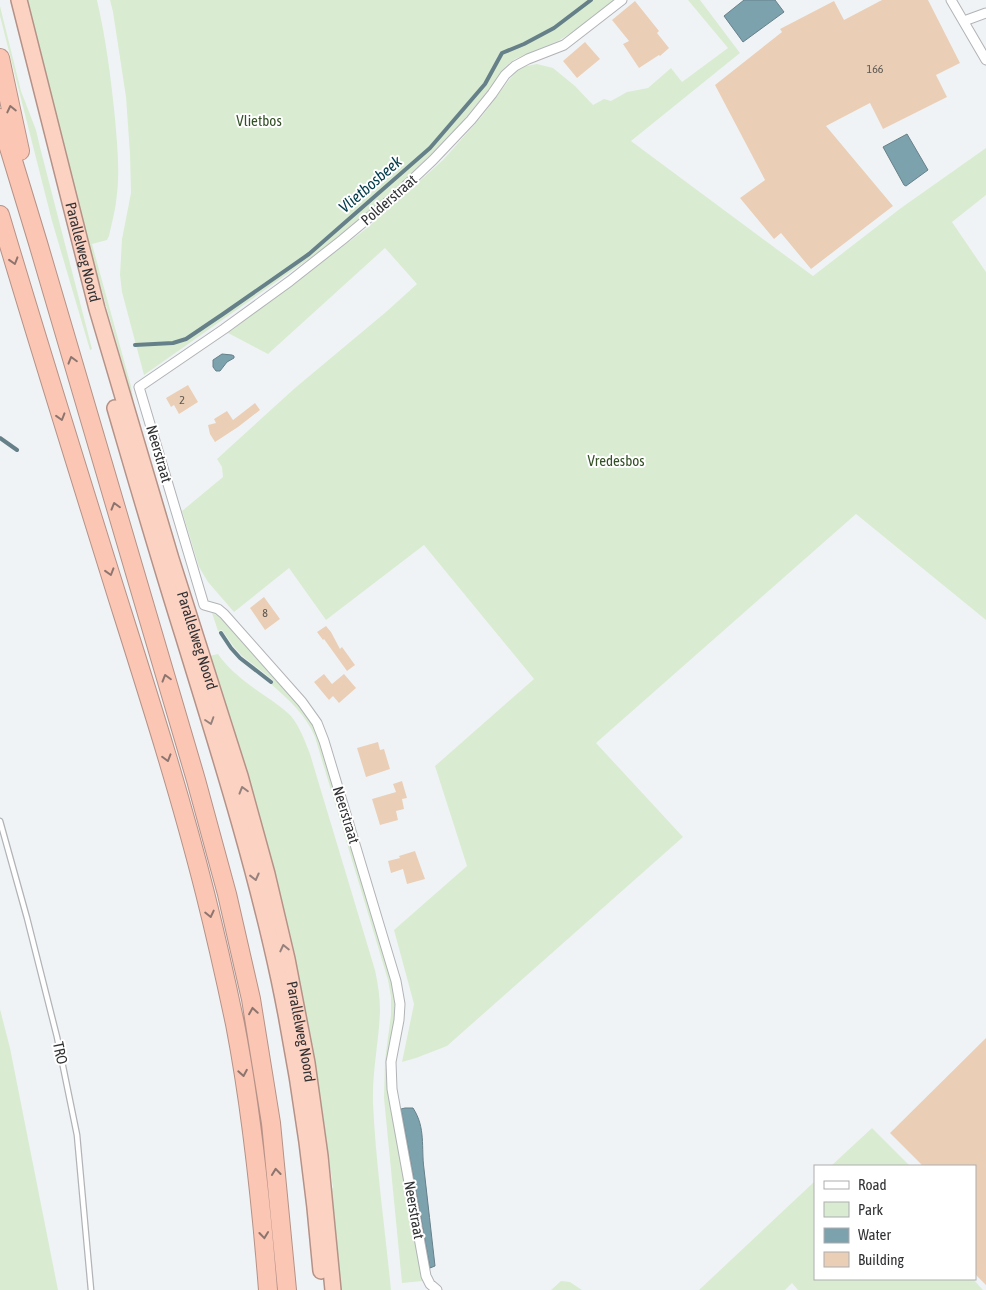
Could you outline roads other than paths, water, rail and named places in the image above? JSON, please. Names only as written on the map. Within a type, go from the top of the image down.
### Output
[{"type":"highway","name":"Parallelweg Noord","points":[[8,0],[89,316],[255,877],[279,978],[295,1062],[310,1160],[323,1290]]},
{"type":"highway","name":"Parallelweg Noord","points":[[19,0],[97,309],[170,559],[240,776],[267,874],[307,1063],[320,1156],[333,1290]]},
{"type":"highway","points":[[0,58],[17,132],[38,243]]},
{"type":"highway","points":[[0,118],[193,770],[227,894],[251,999],[272,1123],[287,1290]]},
{"type":"highway","points":[[0,215],[153,711],[190,834],[206,896],[246,1086],[256,1161],[268,1290]]},
{"type":"street","name":"Polderstraat","points":[[139,387],[290,281],[396,195],[471,120],[505,75],[515,66],[564,45],[622,0]]},
{"type":"street","points":[[951,0],[986,60]]},
{"type":"street","points":[[964,21],[986,13]]},
{"type":"street","name":"Neerstraat","points":[[139,387],[204,605],[218,609],[224,614],[302,702],[317,723],[324,741],[396,981],[400,1004],[391,1062],[392,1089],[426,1276],[430,1284],[437,1290]]},
{"type":"lane","name":"TRO","points":[[0,821],[55,1028],[76,1126],[91,1290]]},
{"type":"water","points":[[744,0],[775,0],[784,12],[743,42],[724,16]]},
{"type":"water","points":[[907,134],[928,170],[906,186],[883,147]]},
{"type":"water","points":[[222,354],[232,355],[234,358],[227,362],[220,371],[216,371],[213,367],[213,360]]},
{"type":"water","points":[[413,1108],[420,1123],[435,1266],[430,1268],[401,1109]]},
{"type":"waterway","name":"Vlietbosbeek","points":[[135,345],[173,343],[186,339],[309,254],[430,148],[485,84],[502,53],[554,28],[591,0]]},
{"type":"waterway","points":[[0,438],[17,450]]},
{"type":"waterway","points":[[221,633],[240,658],[271,682]]},
{"type":"park label","name":"Vlietbos","points":[[259,121]]},
{"type":"park label","name":"Vredesbos","points":[[616,461]]}]
